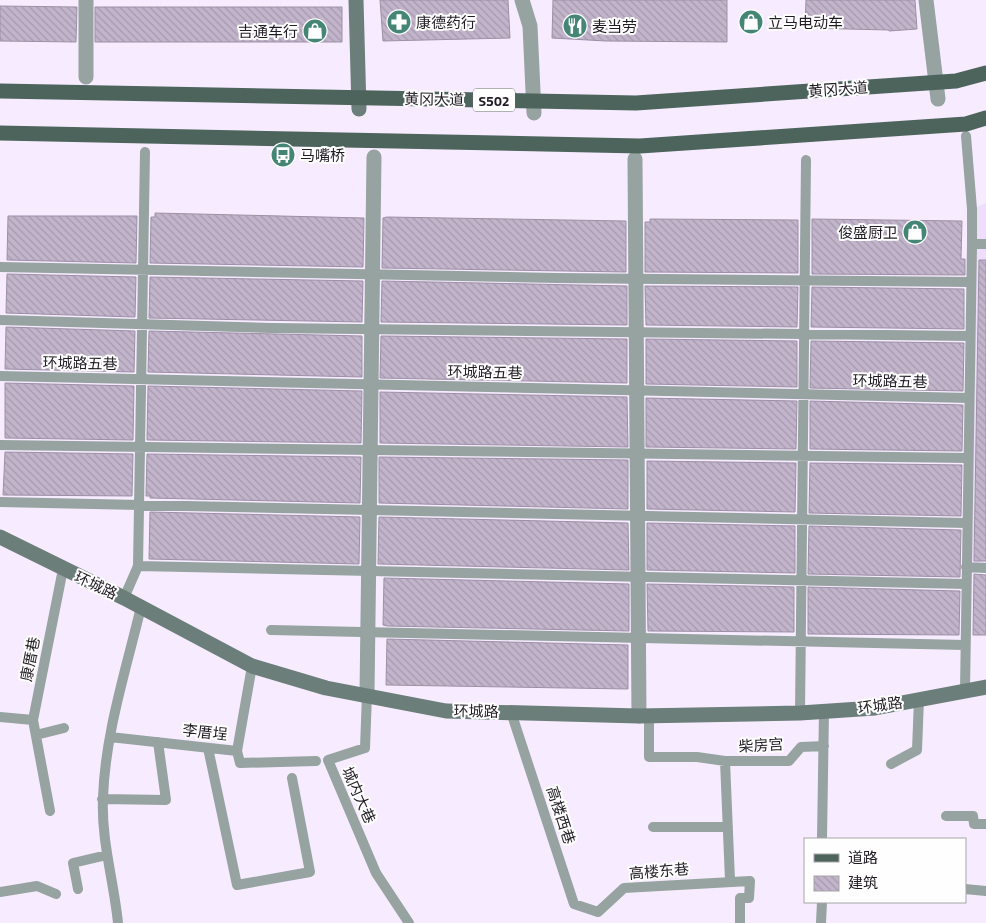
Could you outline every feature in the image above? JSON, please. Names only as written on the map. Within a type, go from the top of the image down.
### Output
[{"type":"main road","points":[[356,0],[358,109]]},
{"type":"main road","name":"黄冈大道","points":[[0,91],[636,103],[956,81],[986,73]]},
{"type":"main road","points":[[0,133],[640,146],[966,124],[986,118]]},
{"type":"main road","name":"环城路","points":[[0,537],[63,570],[124,598],[252,666],[326,688],[367,694],[446,711],[644,716],[800,713],[875,708],[986,687]]},
{"type":"street","points":[[86,0],[86,77]]},
{"type":"street","points":[[522,0],[530,26],[534,113]]},
{"type":"street","points":[[926,0],[938,99]]},
{"type":"street","points":[[367,694],[374,157]]},
{"type":"street","points":[[635,159],[644,716]]},
{"type":"lane","points":[[965,690],[966,523],[972,244],[972,209],[966,136]]},
{"type":"lane","points":[[124,598],[138,566],[145,152]]},
{"type":"lane","points":[[800,713],[806,160]]},
{"type":"lane","points":[[972,244],[986,244]]},
{"type":"lane","points":[[0,267],[556,278],[971,282]]},
{"type":"lane","points":[[0,320],[271,328],[970,336]]},
{"type":"lane","name":"环城路五巷","points":[[0,376],[968,398]]},
{"type":"lane","points":[[0,445],[968,458]]},
{"type":"lane","points":[[0,502],[966,523]]},
{"type":"lane","points":[[138,566],[966,584]]},
{"type":"lane","points":[[966,567],[986,568]]},
{"type":"lane","name":"康厝巷","points":[[33,720],[63,570]]},
{"type":"lane","points":[[118,923],[107,855],[102,799],[110,737],[141,607]]},
{"type":"lane","points":[[271,630],[965,645]]},
{"type":"lane","points":[[237,751],[252,666]]},
{"type":"lane","name":"城内大巷","points":[[367,694],[365,748],[328,760],[376,873],[409,923]]},
{"type":"lane","points":[[891,764],[917,750],[919,699]]},
{"type":"lane","points":[[822,838],[824,711]]},
{"type":"lane","name":"高楼西巷","points":[[511,712],[574,904],[598,912]]},
{"type":"lane","name":"柴房宫","points":[[644,716],[649,757],[697,757],[725,761],[789,760],[801,747],[824,746]]},
{"type":"lane","points":[[0,718],[33,720],[50,811]]},
{"type":"lane","points":[[36,735],[64,728]]},
{"type":"lane","name":"李厝埕","points":[[110,737],[237,751],[240,763],[316,761]]},
{"type":"lane","points":[[102,799],[166,800],[158,742]]},
{"type":"lane","points":[[208,748],[237,885],[310,872],[292,778]]},
{"type":"lane","points":[[725,761],[730,880]]},
{"type":"lane","points":[[946,816],[973,816],[974,824],[986,824]]},
{"type":"lane","points":[[653,827],[728,827]]},
{"type":"lane","points":[[78,889],[73,863],[107,855]]},
{"type":"lane","name":"高楼东巷","points":[[598,912],[624,888],[730,880],[750,881],[750,898],[740,898],[740,923]]},
{"type":"lane","points":[[0,892],[37,886],[56,894]]},
{"type":"lane","points":[[966,889],[986,892]]},
{"type":"lane","points":[[821,923],[822,903]]},
{"type":"lane","points":[[598,912],[601,923]]},
{"type":"shaded area","points":[[986,203],[986,568],[966,567],[972,209]]},
{"type":"building","points":[[380,0],[508,0],[510,38],[383,41]]},
{"type":"building","points":[[553,0],[727,0],[727,42],[606,41],[552,38]]},
{"type":"building","points":[[806,0],[915,0],[917,29],[889,31],[805,28]]},
{"type":"building","points":[[0,6],[77,7],[76,42],[0,41]]},
{"type":"building","points":[[95,7],[342,7],[342,42],[95,42]]},
{"type":"building","points":[[155,213],[364,218],[363,267],[150,263],[151,217],[155,217]]},
{"type":"building","points":[[8,216],[137,216],[136,263],[7,260]]},
{"type":"building","points":[[383,218],[626,221],[626,272],[382,268]]},
{"type":"building","points":[[650,219],[798,220],[798,273],[645,272],[645,222],[650,222]]},
{"type":"building","points":[[812,219],[962,221],[961,259],[965,259],[965,275],[812,274]]},
{"type":"building","points":[[979,260],[986,260],[986,561],[974,561]]},
{"type":"building","points":[[7,274],[136,277],[135,317],[6,313]]},
{"type":"building","points":[[150,277],[363,281],[362,322],[149,318]]},
{"type":"building","points":[[382,281],[627,286],[627,325],[381,322]]},
{"type":"building","points":[[645,286],[798,287],[797,327],[646,325]]},
{"type":"building","points":[[812,287],[964,289],[964,329],[811,327]]},
{"type":"building","points":[[6,327],[135,331],[134,372],[5,369]]},
{"type":"building","points":[[149,331],[362,336],[362,377],[148,372]]},
{"type":"building","points":[[381,336],[627,339],[627,383],[380,378]]},
{"type":"building","points":[[646,339],[797,341],[797,387],[646,384]]},
{"type":"building","points":[[811,341],[964,343],[963,391],[810,388]]},
{"type":"building","points":[[5,383],[134,386],[133,440],[5,438]]},
{"type":"building","points":[[148,386],[362,391],[361,443],[147,440]]},
{"type":"building","points":[[380,392],[627,397],[628,447],[380,443]]},
{"type":"building","points":[[646,398],[797,401],[796,449],[646,447]]},
{"type":"building","points":[[810,401],[963,405],[962,451],[810,449]]},
{"type":"building","points":[[5,452],[133,454],[132,496],[3,495]]},
{"type":"building","points":[[147,454],[361,457],[360,503],[150,498],[150,496],[146,496]]},
{"type":"building","points":[[379,457],[628,460],[628,509],[379,503]]},
{"type":"building","points":[[647,461],[796,463],[795,512],[647,509]]},
{"type":"building","points":[[810,463],[962,465],[961,516],[809,513]]},
{"type":"building","points":[[150,512],[360,517],[359,564],[149,559]]},
{"type":"building","points":[[379,517],[628,523],[629,570],[378,564]]},
{"type":"building","points":[[647,523],[795,526],[795,573],[647,570]]},
{"type":"building","points":[[809,526],[961,530],[960,577],[808,574]]},
{"type":"building","points":[[974,574],[986,575],[986,635],[973,635]]},
{"type":"building","points":[[384,578],[629,584],[629,631],[387,626],[383,625]]},
{"type":"building","points":[[647,584],[794,587],[794,632],[648,631]]},
{"type":"building","points":[[808,587],[960,591],[959,635],[808,634]]},
{"type":"building","points":[[387,639],[628,645],[628,689],[386,685]]},
{"type":"place","name":"康德药行","points":[[399,22]]},
{"type":"place","name":"立马电动车","points":[[751,22]]},
{"type":"place","name":"麦当劳","points":[[575,26]]},
{"type":"place","name":"吉通车行","points":[[315,31]]},
{"type":"place","name":"马嘴桥","points":[[283,155]]},
{"type":"place","name":"俊盛厨卫","points":[[915,232]]}]
